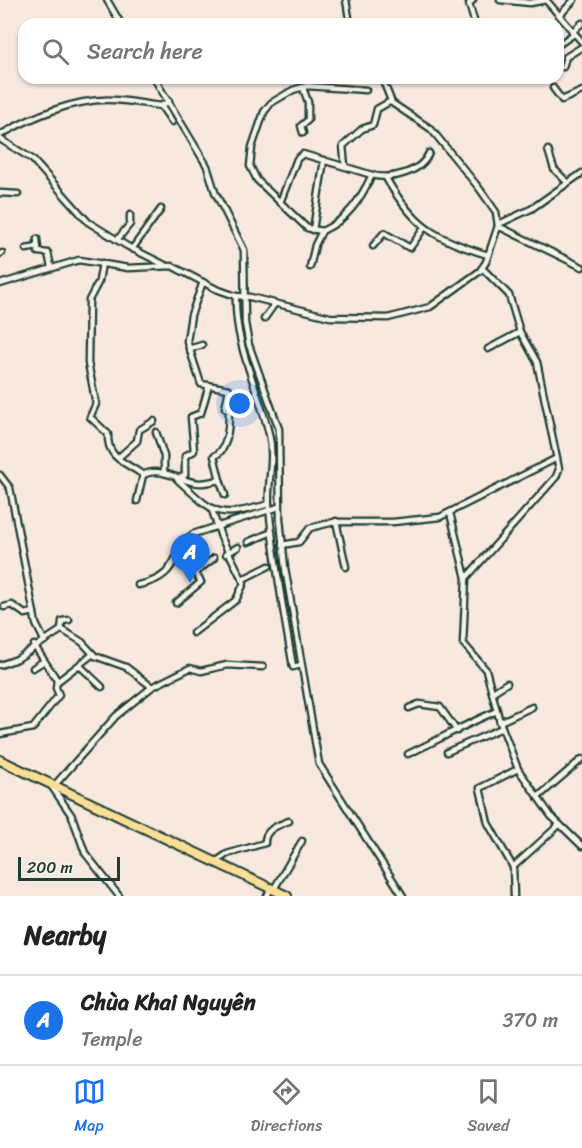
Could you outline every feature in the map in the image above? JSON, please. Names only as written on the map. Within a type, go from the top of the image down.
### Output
[{"type":"highway","points":[[0,760],[287,896]]},
{"type":"street","points":[[107,0],[118,18]]},
{"type":"street","points":[[346,0],[349,18]]},
{"type":"street","points":[[473,0],[469,3],[473,18]]},
{"type":"street","points":[[500,0],[530,3],[546,0],[562,18]]},
{"type":"street","points":[[560,15],[574,0]]},
{"type":"street","points":[[564,21],[582,42]]},
{"type":"street","points":[[564,40],[582,23]]},
{"type":"street","points":[[564,64],[566,57],[582,47]]},
{"type":"street","points":[[158,84],[207,166],[215,192],[242,245],[240,346],[270,436],[272,460],[269,506],[272,532],[293,667],[301,665]]},
{"type":"street","points":[[0,284],[80,260],[128,268],[178,267],[203,282],[240,296],[330,317],[355,319],[395,317],[424,310],[482,268],[499,225],[496,213],[479,188],[431,129],[391,102],[384,84]]},
{"type":"street","points":[[322,231],[307,228],[281,200],[277,201],[252,171],[251,150],[268,106],[293,90],[307,86],[366,90]]},
{"type":"street","points":[[303,88],[308,102],[308,120],[301,126],[303,133]]},
{"type":"street","points":[[553,88],[562,100],[582,92]]},
{"type":"street","points":[[167,266],[132,249],[88,222],[32,159],[0,137],[20,124],[63,107],[112,99],[161,106],[169,101]]},
{"type":"street","points":[[345,166],[343,146],[362,129],[373,125],[377,109],[391,102]]},
{"type":"street","points":[[161,106],[172,122]]},
{"type":"street","points":[[548,150],[554,169],[567,182]]},
{"type":"street","points":[[281,200],[300,155],[386,178],[415,168],[426,160],[429,153]]},
{"type":"street","points":[[313,230],[324,160]]},
{"type":"street","points":[[499,225],[531,209],[582,173]]},
{"type":"street","points":[[310,267],[315,245],[322,231],[349,213],[362,196],[372,175]]},
{"type":"street","points":[[386,178],[402,206],[424,228],[448,241],[488,255]]},
{"type":"street","points":[[0,193],[18,194]]},
{"type":"street","points":[[132,249],[161,209]]},
{"type":"street","points":[[117,240],[130,224],[130,215]]},
{"type":"street","points":[[499,225],[582,267]]},
{"type":"street","points":[[373,246],[384,233],[410,248],[424,228]]},
{"type":"street","points":[[37,239],[40,254],[48,253],[51,267]]},
{"type":"street","points":[[26,249],[38,247]]},
{"type":"street","points":[[102,263],[99,281],[89,300],[88,363],[96,404],[90,415],[108,434],[108,446],[118,458],[143,475]]},
{"type":"street","points":[[466,578],[499,538],[556,477],[559,469],[537,363],[520,332],[509,295],[482,268]]},
{"type":"street","points":[[203,282],[191,315],[187,341],[201,384],[229,389],[225,408],[229,411],[229,433],[223,448],[214,456],[225,495]]},
{"type":"street","points":[[240,296],[249,345],[279,429],[279,507],[282,545],[319,764],[403,896]]},
{"type":"street","points":[[264,319],[274,305]]},
{"type":"street","points":[[488,349],[520,332]]},
{"type":"street","points":[[189,349],[202,345]]},
{"type":"street","points":[[177,478],[185,475],[185,456],[194,451],[191,417],[201,413],[209,385]]},
{"type":"street","points":[[118,458],[137,441],[139,430],[154,421]]},
{"type":"street","points":[[156,432],[164,456],[164,473]]},
{"type":"street","points":[[282,545],[299,542],[311,528],[336,521],[423,520],[450,513],[557,459]]},
{"type":"street","points":[[137,501],[143,475],[148,472],[164,473],[200,483],[220,480]]},
{"type":"street","points":[[0,475],[10,488],[36,624],[44,640]]},
{"type":"street","points":[[177,478],[212,510],[227,553],[243,579],[244,587],[236,600],[193,633]]},
{"type":"street","points":[[138,585],[165,574],[176,562],[188,538],[254,516],[269,506]]},
{"type":"street","points":[[212,510],[235,513],[269,506],[279,507]]},
{"type":"street","points":[[450,513],[466,578],[463,643],[483,664],[493,692],[496,711],[518,769],[559,825],[582,846]]},
{"type":"street","points":[[336,521],[346,567]]},
{"type":"street","points":[[248,542],[272,532]]},
{"type":"street","points":[[227,553],[238,547]]},
{"type":"street","points":[[195,573],[214,558]]},
{"type":"street","points":[[176,562],[190,565],[201,582],[176,603]]},
{"type":"street","points":[[243,579],[269,566]]},
{"type":"street","points":[[4,607],[12,605],[25,614],[34,612]]},
{"type":"street","points":[[0,665],[17,659],[34,645],[61,629],[62,621],[69,620]]},
{"type":"street","points":[[61,629],[82,642],[93,654],[126,667],[152,687]]},
{"type":"street","points":[[0,734],[36,726],[59,695],[56,688],[57,682],[34,645]]},
{"type":"street","points":[[57,682],[93,654]]},
{"type":"street","points":[[33,668],[44,661]]},
{"type":"street","points":[[119,896],[85,853],[72,816],[51,784],[87,752],[100,731],[152,687],[190,668],[201,671],[227,665],[262,667]]},
{"type":"street","points":[[80,666],[102,687]]},
{"type":"street","points":[[493,692],[507,683]]},
{"type":"street","points":[[409,708],[418,704],[440,707],[457,731]]},
{"type":"street","points":[[500,722],[532,707]]},
{"type":"street","points":[[408,754],[457,731],[460,726],[496,711]]},
{"type":"street","points":[[447,752],[502,728]]},
{"type":"street","points":[[538,797],[582,759]]},
{"type":"street","points":[[514,896],[513,867],[488,823],[480,788],[518,769]]},
{"type":"street","points":[[217,861],[227,854],[265,843],[265,838],[271,829],[289,821]]},
{"type":"street","points":[[513,867],[559,825]]},
{"type":"street","points":[[267,896],[302,842]]},
{"type":"place","name":"Chùa Khai Nguyên","points":[[190,583]]}]
